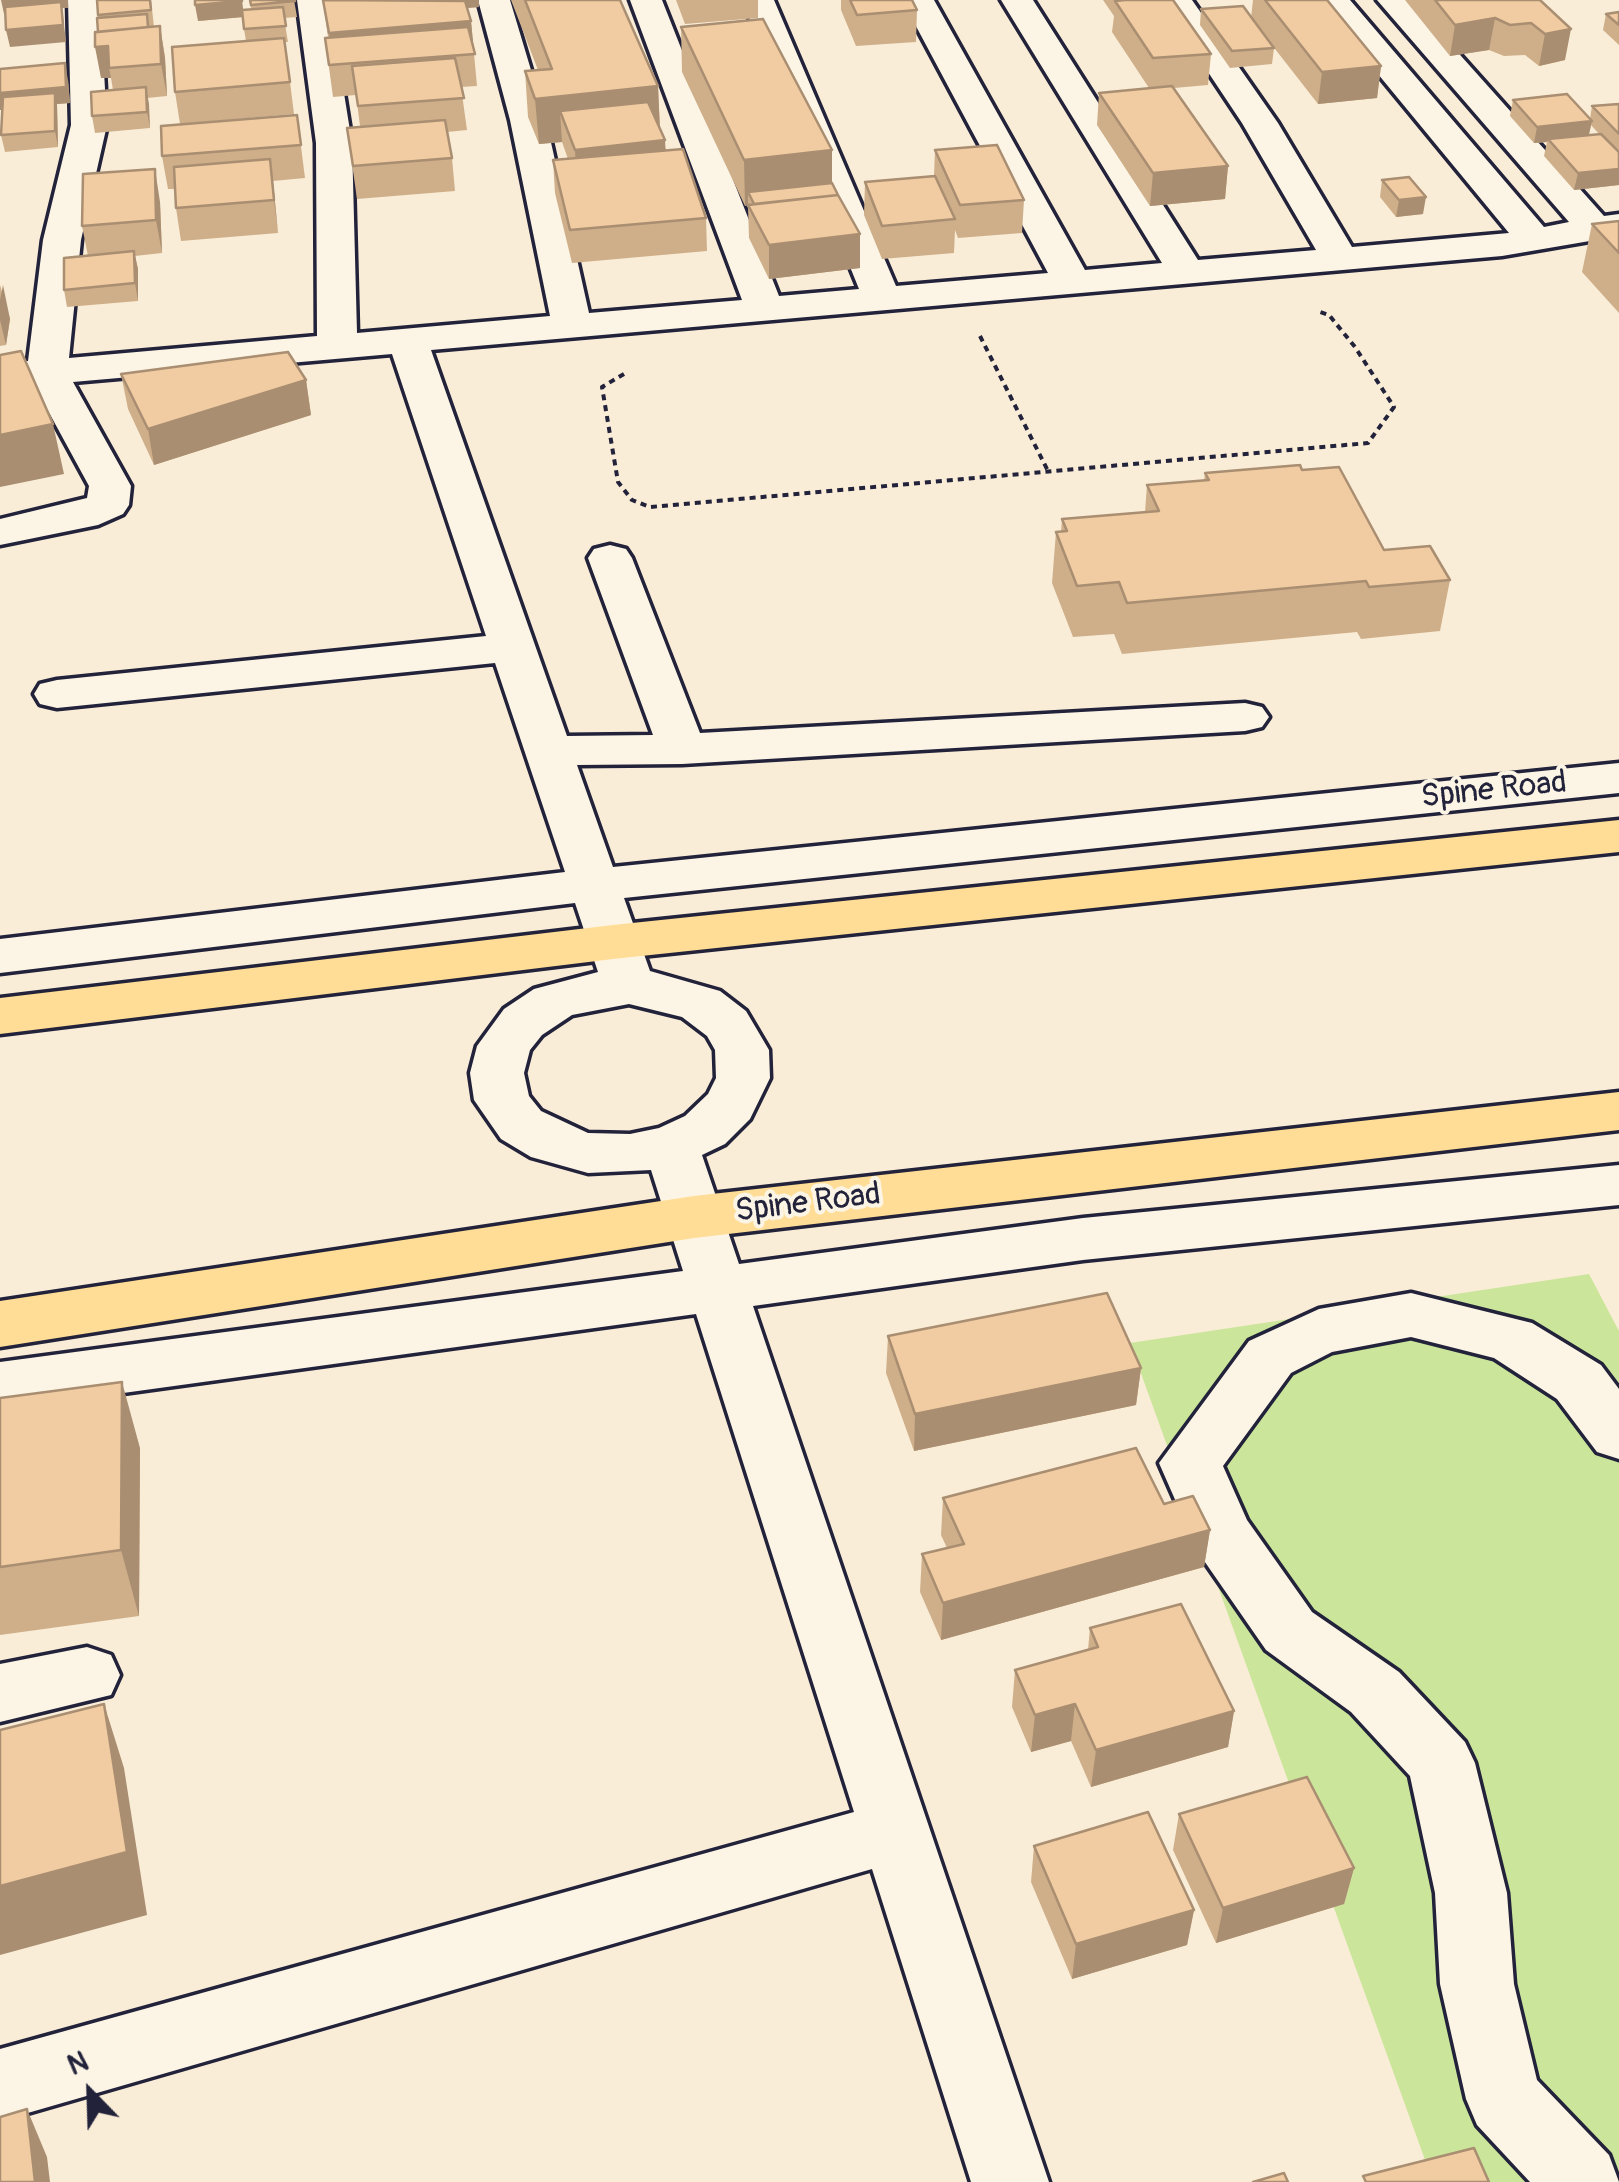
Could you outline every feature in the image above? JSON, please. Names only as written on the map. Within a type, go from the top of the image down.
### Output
[{"type":"main road","name":"Spine Road","points":[[0,1016],[621,964],[1619,836]]},
{"type":"main road","name":"Spine Road","points":[[0,1324],[694,1217],[1619,1110]]},
{"type":"street","points":[[0,532],[83,516],[108,505],[110,486],[47,372],[62,240],[89,125],[84,0]]},
{"type":"street","points":[[313,0],[334,143],[337,347]]},
{"type":"street","points":[[494,0],[528,120],[572,326]]},
{"type":"street","points":[[646,0],[765,310]]},
{"type":"street","points":[[758,0],[889,299]]},
{"type":"street","points":[[918,0],[1073,282]]},
{"type":"street","points":[[1016,0],[1187,273]]},
{"type":"street","points":[[1176,0],[1260,123],[1340,259]]},
{"type":"street","points":[[1333,0],[1534,240]]},
{"type":"street","points":[[1393,0],[1607,227]]},
{"type":"street","points":[[0,376],[1340,259],[1534,240],[1607,227]]},
{"type":"street","points":[[408,340],[621,964],[667,991],[702,1004],[728,1024],[742,1050],[743,1078],[730,1106],[705,1130],[670,1146],[630,1154],[588,1154],[521,1125],[502,1100],[496,1073],[504,1046],[523,1022],[552,1002],[590,990],[621,964]]},
{"type":"street","points":[[610,558],[682,749]]},
{"type":"street","points":[[57,694],[512,646]]},
{"type":"street","points":[[549,751],[682,749],[1245,716]]},
{"type":"street","name":"Spine Road","points":[[0,956],[593,885],[1619,778]]},
{"type":"street","points":[[670,1146],[1010,2182]]},
{"type":"street","points":[[0,1386],[1082,1239],[1619,1185]]},
{"type":"street","points":[[1582,2182],[1504,2099],[1478,1984],[1471,1892],[1441,1763],[1375,1692],[1289,1630],[1222,1534],[1190,1463],[1270,1357],[1320,1332],[1411,1315],[1512,1339],[1579,1382],[1619,1435]]},
{"type":"street","points":[[0,1693],[87,1675]]},
{"type":"street","points":[[0,2085],[896,1831]]},
{"type":"path","points":[[889,299],[914,342],[998,333]]},
{"type":"path","points":[[631,372],[602,387],[618,482],[632,500],[650,507],[1368,443],[1394,407],[1329,315],[1314,310]]},
{"type":"path","points":[[979,335],[1048,471]]},
{"type":"green space","points":[[1589,1274],[1619,1331],[1619,2182],[1433,2182],[1130,1343]]},
{"type":"building","points":[[97,0],[150,0],[151,10],[98,15]]},
{"type":"building","points":[[195,0],[242,0],[242,1],[195,5]]},
{"type":"building","points":[[250,0],[294,0],[295,1],[251,5]]},
{"type":"building","points":[[323,0],[465,1],[471,21],[329,33]]},
{"type":"building","points":[[525,0],[620,0],[658,86],[535,99],[525,71],[552,69]]},
{"type":"building","points":[[850,0],[912,0],[917,10],[857,15]]},
{"type":"building","points":[[1173,0],[1211,54],[1153,58],[1115,1]]},
{"type":"building","points":[[1265,0],[1327,0],[1381,66],[1322,72]]},
{"type":"building","points":[[1435,0],[1540,0],[1571,29],[1545,34],[1531,23],[1510,25],[1495,18],[1455,25]]},
{"type":"building","points":[[61,2],[63,25],[6,30],[5,7]]},
{"type":"building","points":[[1243,6],[1274,48],[1232,51],[1201,9]]},
{"type":"building","points":[[283,7],[286,26],[244,29],[242,10]]},
{"type":"building","points":[[1619,12],[1619,25],[1606,14]]},
{"type":"building","points":[[147,14],[148,27],[98,32],[97,18]]},
{"type":"building","points":[[763,19],[832,150],[744,160],[681,27]]},
{"type":"building","points":[[160,26],[161,64],[109,68],[108,46],[95,47],[95,32]]},
{"type":"building","points":[[468,27],[475,54],[329,65],[325,38]]},
{"type":"building","points":[[284,38],[290,82],[175,92],[172,47]]},
{"type":"building","points":[[455,58],[464,98],[358,106],[352,66]]},
{"type":"building","points":[[65,63],[66,87],[0,93],[0,69]]},
{"type":"building","points":[[1172,86],[1228,166],[1153,173],[1099,93]]},
{"type":"building","points":[[146,87],[147,112],[92,116],[91,92]]},
{"type":"building","points":[[55,93],[55,131],[1,135],[3,97]]},
{"type":"building","points":[[1567,94],[1592,121],[1537,127],[1513,100]]},
{"type":"building","points":[[648,102],[665,140],[575,150],[560,111]]},
{"type":"building","points":[[1619,104],[1619,134],[1592,106]]},
{"type":"building","points":[[297,115],[301,145],[162,156],[161,126]]},
{"type":"building","points":[[445,120],[452,158],[353,166],[347,128]]},
{"type":"building","points":[[1601,134],[1619,152],[1619,169],[1578,173],[1548,139]]},
{"type":"building","points":[[997,145],[1024,200],[960,205],[935,150]]},
{"type":"building","points":[[683,149],[706,218],[570,230],[553,160]]},
{"type":"building","points":[[270,159],[274,200],[176,208],[174,167]]},
{"type":"building","points":[[155,169],[156,220],[82,226],[83,174]]},
{"type":"building","points":[[935,176],[955,219],[882,226],[865,182]]},
{"type":"building","points":[[1409,177],[1426,197],[1399,200],[1382,180]]},
{"type":"building","points":[[832,183],[838,195],[754,204],[748,192]]},
{"type":"building","points":[[838,195],[860,234],[769,245],[748,205]]},
{"type":"building","points":[[1619,221],[1619,253],[1592,224]]},
{"type":"building","points":[[134,251],[135,283],[64,290],[64,258]]},
{"type":"building","points":[[21,351],[53,424],[0,435],[0,355]]},
{"type":"building","points":[[288,352],[306,380],[148,429],[121,374]]},
{"type":"building","points":[[1300,465],[1302,470],[1339,467],[1384,550],[1430,546],[1450,580],[1369,587],[1366,581],[1127,603],[1119,582],[1077,586],[1056,532],[1067,531],[1062,519],[1159,511],[1147,485],[1209,480],[1205,473]]},
{"type":"building","points":[[1107,1293],[1141,1368],[915,1414],[888,1336]]},
{"type":"building","points":[[122,1382],[121,1550],[0,1567],[0,1398]]},
{"type":"building","points":[[1136,1448],[1164,1504],[1193,1496],[1210,1530],[943,1603],[922,1554],[964,1544],[943,1498]]},
{"type":"building","points":[[1181,1604],[1234,1711],[1096,1750],[1075,1704],[1035,1715],[1015,1670],[1098,1647],[1090,1628]]},
{"type":"building","points":[[104,1704],[127,1852],[0,1886],[0,1730]]},
{"type":"building","points":[[1307,1777],[1354,1868],[1223,1908],[1179,1814]]},
{"type":"building","points":[[1148,1812],[1194,1910],[1076,1944],[1034,1846]]},
{"type":"building","points":[[27,2109],[35,2182],[0,2182],[0,2117]]},
{"type":"building","points":[[1474,2148],[1489,2182],[1366,2182],[1363,2176]]},
{"type":"building","points":[[1284,2173],[1288,2182],[1253,2182]]}]
